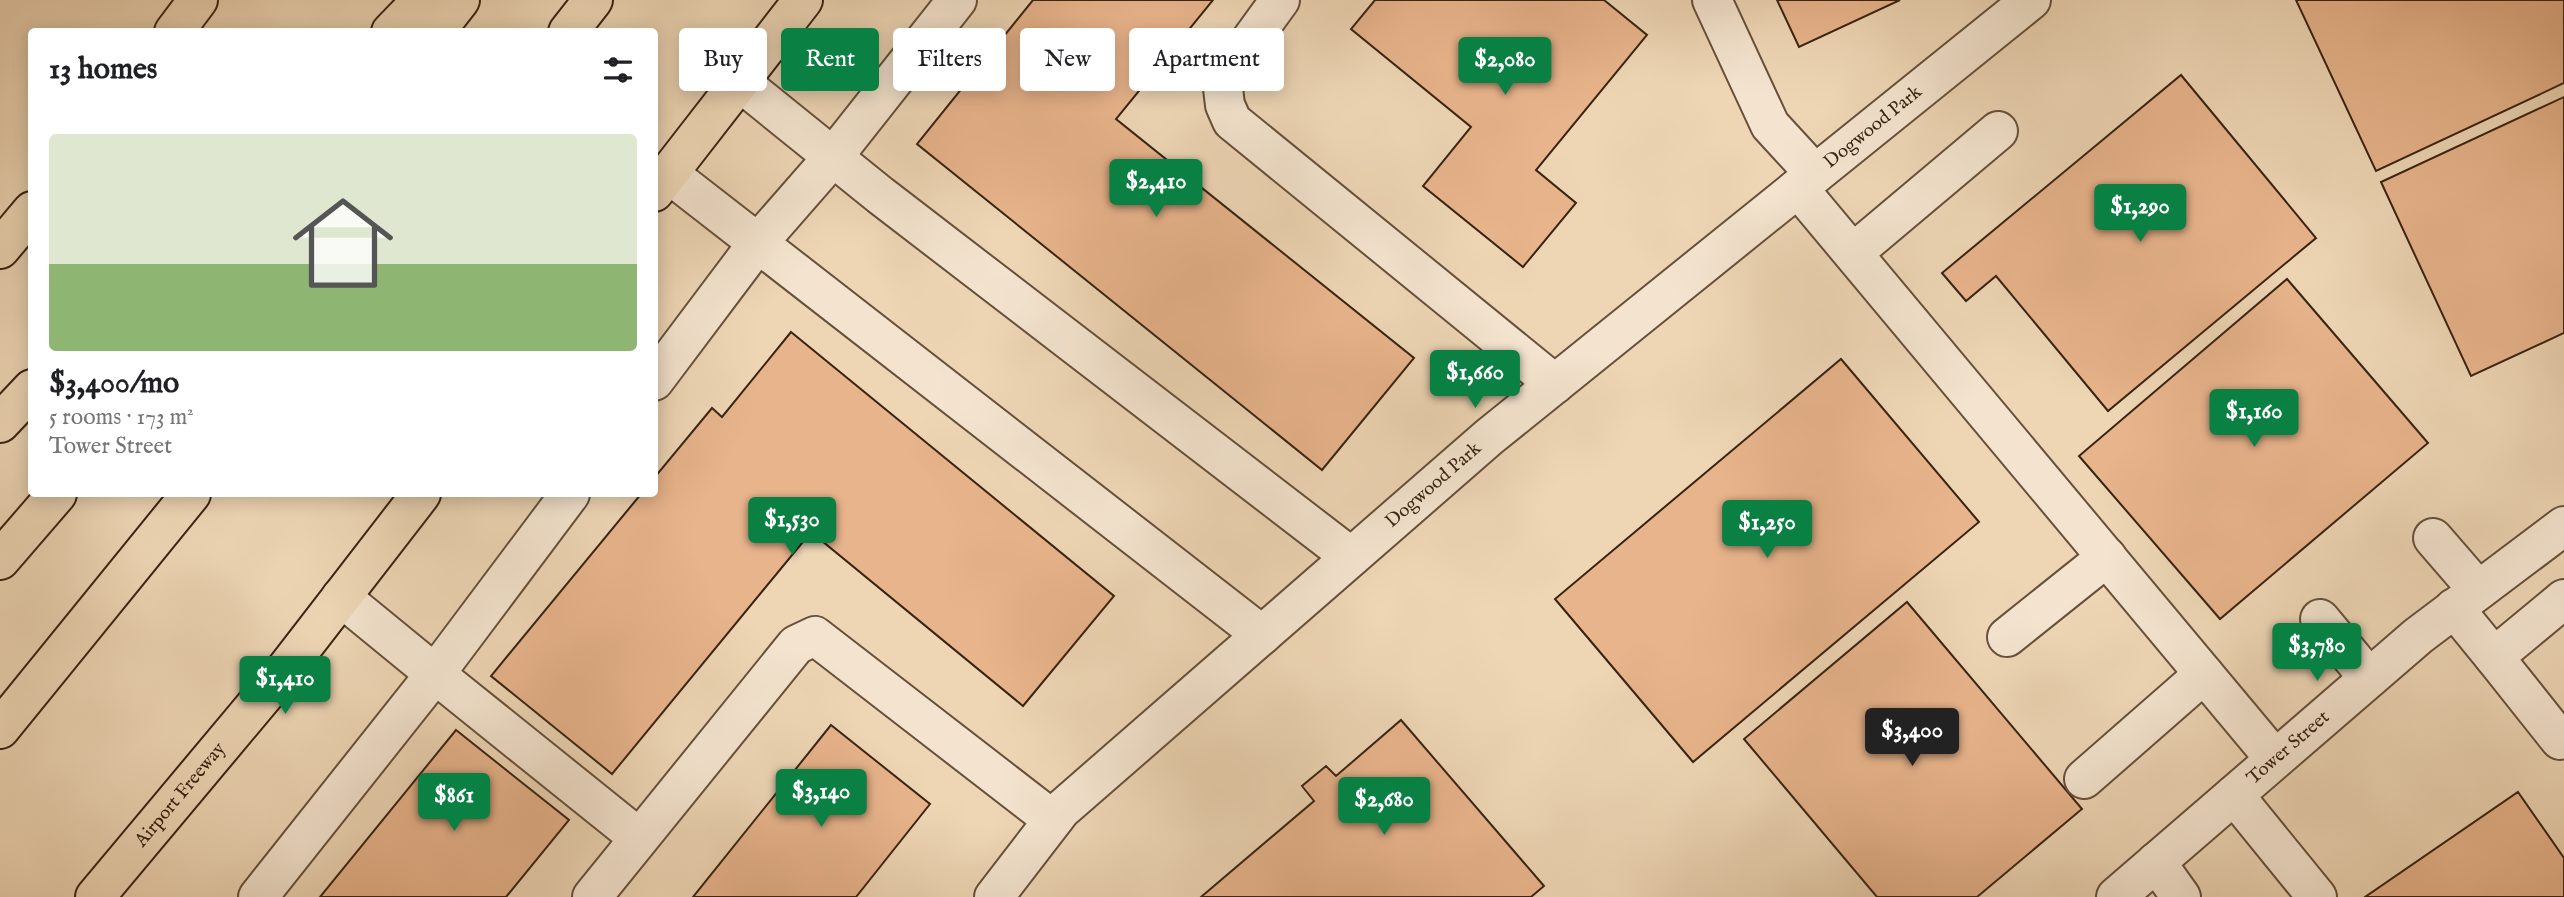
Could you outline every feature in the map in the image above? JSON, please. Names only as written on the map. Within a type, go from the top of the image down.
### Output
[{"type":"main road","points":[[177,28],[198,0]]},
{"type":"main road","points":[[395,28],[422,0]]},
{"type":"main road","points":[[438,28],[460,0]]},
{"type":"main road","points":[[571,28],[593,0]]},
{"type":"main road","points":[[767,47],[803,0]]},
{"type":"main road","points":[[662,183],[733,91]]},
{"type":"main road","points":[[0,249],[28,216]]},
{"type":"main road","points":[[0,423],[28,393]]},
{"type":"main road","points":[[0,560],[54,497]]},
{"type":"main road","points":[[0,729],[189,497]]},
{"type":"main road","name":"Airport Freeway","points":[[95,897],[285,670],[419,497]]},
{"type":"street","points":[[658,376],[757,244],[832,157],[957,0]]},
{"type":"street","points":[[1280,0],[1222,80],[1224,105],[1232,121],[1555,384]]},
{"type":"street","points":[[1712,0],[1770,125],[1853,253],[2275,759]]},
{"type":"street","name":"Dogwood Park","points":[[994,897],[1053,820],[1351,557],[1555,384],[2032,0]]},
{"type":"street","points":[[751,91],[832,157],[1351,557]]},
{"type":"street","points":[[1853,253],[1998,131]]},
{"type":"street","points":[[662,183],[757,244],[1262,635]]},
{"type":"street","points":[[258,897],[435,674],[568,497]]},
{"type":"street","name":"Tower Street","points":[[2116,897],[2369,678],[2466,599],[2564,526]]},
{"type":"street","points":[[2433,538],[2494,657],[2560,740]]},
{"type":"street","points":[[2007,637],[2106,557]]},
{"type":"street","points":[[341,597],[639,838]]},
{"type":"street","points":[[2494,657],[2564,599]]},
{"type":"street","points":[[2320,619],[2369,678]]},
{"type":"street","points":[[592,897],[796,645],[816,636],[1053,820]]},
{"type":"street","points":[[2084,779],[2204,674]]},
{"type":"street","points":[[2234,795],[2316,897]]},
{"type":"street","points":[[2156,862],[2181,897]]},
{"type":"building","points":[[1033,0],[1213,0],[1190,28],[1129,28],[1129,91],[1139,91],[1116,119],[1414,358],[1322,470],[917,144],[960,91],[1006,91],[1006,34]]},
{"type":"building","points":[[1375,0],[1604,0],[1647,35],[1536,170],[1576,203],[1523,267],[1423,186],[1471,127],[1351,29]]},
{"type":"building","points":[[1777,0],[1900,0],[1799,47]]},
{"type":"building","points":[[2296,0],[2564,0],[2564,83],[2376,171]]},
{"type":"building","points":[[2181,75],[2316,238],[2108,411],[1996,276],[1966,301],[1942,273]]},
{"type":"building","points":[[2564,97],[2564,333],[2471,376],[2381,182]]},
{"type":"building","points":[[2287,279],[2428,443],[2220,619],[2079,456]]},
{"type":"building","points":[[791,332],[1114,596],[1023,706],[811,532],[612,774],[491,676],[639,497],[658,497],[658,473],[712,408],[722,417]]},
{"type":"building","points":[[1841,359],[1979,522],[1693,762],[1555,599]]},
{"type":"building","points":[[1907,602],[2082,809],[1977,897],[1877,897],[1744,739]]},
{"type":"building","points":[[1401,720],[1544,886],[1531,897],[1201,897],[1314,801],[1302,786],[1326,766],[1336,776]]},
{"type":"building","points":[[831,725],[930,804],[856,897],[693,897]]},
{"type":"building","points":[[456,730],[569,820],[506,897],[320,897]]},
{"type":"building","points":[[2518,792],[2564,858],[2564,897],[2365,897]]}]
